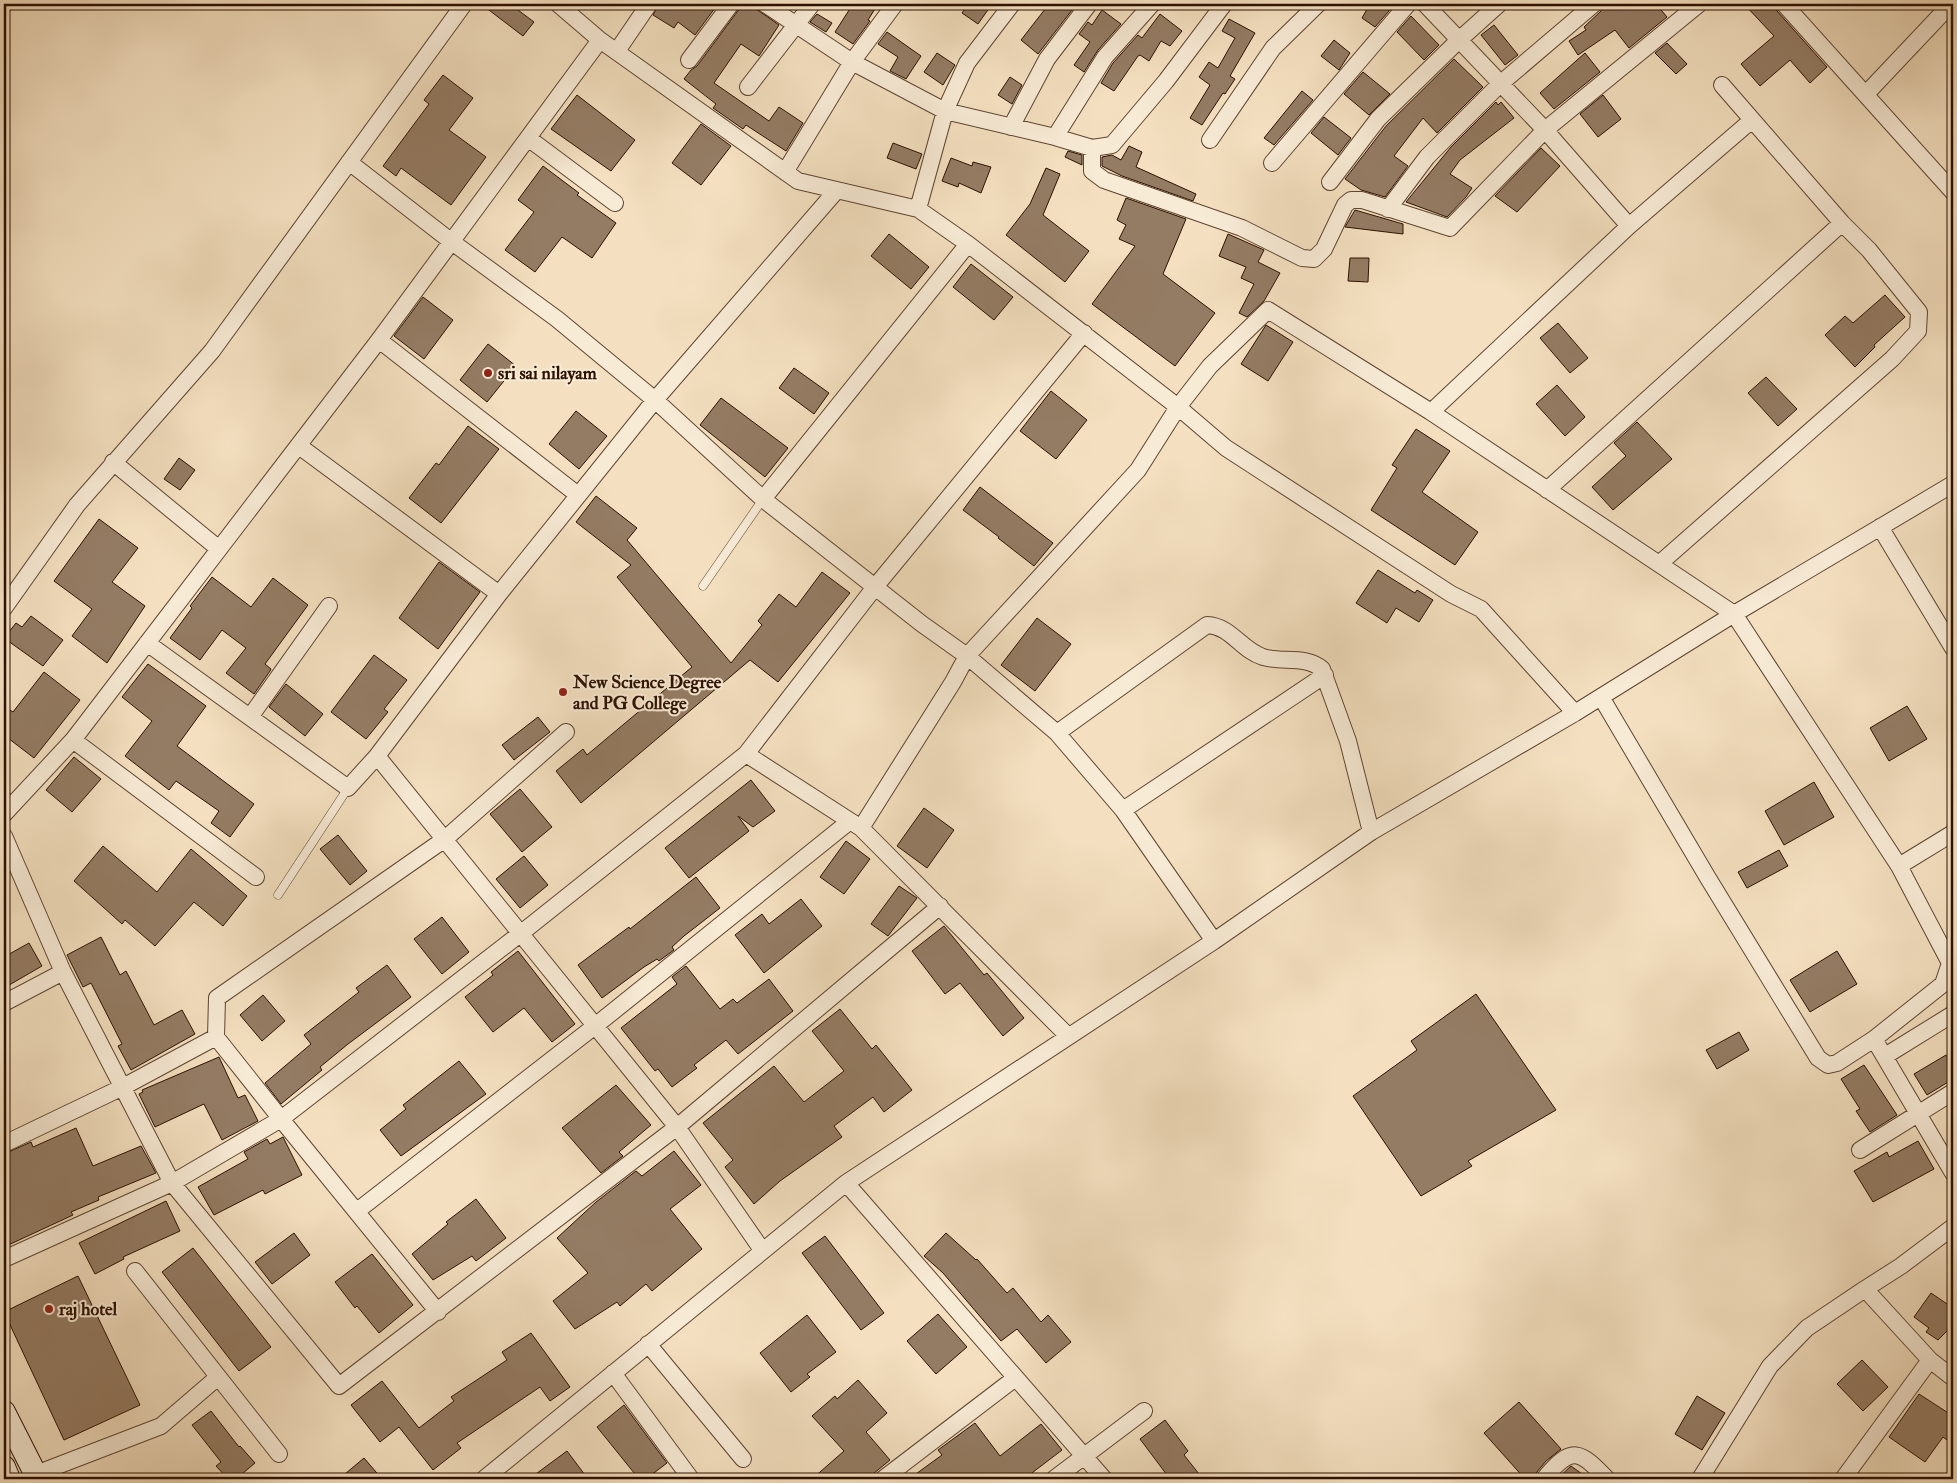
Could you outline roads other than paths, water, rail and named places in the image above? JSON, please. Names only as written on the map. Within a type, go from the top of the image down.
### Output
[{"type":"main road","points":[[4,1412],[37,1477]]},
{"type":"main road","points":[[4,1467],[9,1479]]},
{"type":"street","points":[[4,608],[77,505],[212,351],[464,4]]},
{"type":"street","points":[[558,4],[600,40],[798,181],[918,209],[968,244],[1084,333],[1178,407],[1226,448],[1451,594],[1481,609],[1575,713]]},
{"type":"street","points":[[617,51],[649,4]]},
{"type":"street","points":[[689,60],[731,4]]},
{"type":"street","points":[[765,4],[852,62],[945,112],[1011,126],[1092,148],[1112,145],[1166,81],[1224,4]]},
{"type":"street","points":[[748,87],[812,4]]},
{"type":"street","points":[[785,172],[852,62],[895,4]]},
{"type":"street","points":[[918,209],[945,112],[967,63],[1012,4]]},
{"type":"street","points":[[1011,126],[1047,59],[1089,4]]},
{"type":"street","points":[[1056,138],[1105,57],[1152,4]]},
{"type":"street","points":[[1210,140],[1273,48],[1318,4]]},
{"type":"street","points":[[1272,163],[1408,4]]},
{"type":"street","points":[[1425,4],[1545,130],[1629,226]]},
{"type":"street","points":[[1330,182],[1378,119],[1458,40],[1499,4]]},
{"type":"street","points":[[1388,209],[1427,157],[1500,84],[1594,4]]},
{"type":"street","points":[[1092,148],[1092,171],[1104,180],[1242,228],[1302,258],[1314,258],[1324,249],[1347,201],[1362,200],[1450,228],[1545,130],[1699,4]]},
{"type":"street","points":[[1784,4],[1953,192]]},
{"type":"street","points":[[1866,94],[1951,4]]},
{"type":"street","points":[[4,814],[73,740],[147,644],[379,340],[600,40]]},
{"type":"street","points":[[1659,564],[1892,360],[1918,331],[1919,312],[1909,296],[1842,223],[1722,85]]},
{"type":"street","points":[[1431,412],[1629,226],[1752,120]]},
{"type":"street","points":[[528,138],[615,204]]},
{"type":"street","points":[[349,162],[452,242],[557,319],[655,400],[763,498],[922,624],[967,656],[1057,734],[1123,810],[1214,941]]},
{"type":"street","points":[[147,644],[348,788],[377,756],[499,594],[655,400],[837,190]]},
{"type":"street","points":[[1548,490],[1842,223]]},
{"type":"street","points":[[763,498],[968,244]]},
{"type":"street","points":[[357,1211],[856,825],[954,682],[967,656],[1138,470],[1178,407],[1210,366],[1268,310],[1431,412],[1734,614],[1899,866],[1950,963],[1943,984],[1874,1039],[1837,1063],[1828,1065],[1818,1058],[1708,878],[1601,697]]},
{"type":"street","points":[[4,1259],[172,1183],[281,1119],[520,934],[746,754],[875,587],[1084,333]]},
{"type":"street","points":[[379,340],[578,495]]},
{"type":"street","points":[[299,446],[499,594]]},
{"type":"street","points":[[113,462],[219,549]]},
{"type":"street","points":[[484,1479],[846,1183],[1214,941],[1371,832],[1575,713],[1734,614],[1953,484]]},
{"type":"street","points":[[1880,527],[1953,648]]},
{"type":"street","points":[[250,718],[329,606]]},
{"type":"street","points":[[1057,734],[1207,625],[1224,629],[1253,652],[1264,658],[1316,663],[1322,668],[1348,742],[1371,832]]},
{"type":"street","points":[[1123,810],[1324,675]]},
{"type":"street","points":[[438,1312],[216,1037],[217,998],[444,840],[566,732]]},
{"type":"street","points":[[73,740],[256,877]]},
{"type":"street","points":[[746,754],[856,825],[940,906],[1068,1036]]},
{"type":"street","points":[[377,756],[677,1127],[762,1250]]},
{"type":"street","points":[[1899,866],[1953,833]]},
{"type":"street","points":[[4,836],[63,972],[172,1183],[339,1386],[677,1127],[940,906]]},
{"type":"street","points":[[4,1003],[63,972]]},
{"type":"street","points":[[1885,1056],[1953,1014]]},
{"type":"street","points":[[4,1144],[123,1087],[216,1037]]},
{"type":"street","points":[[1874,1039],[1953,1173]]},
{"type":"street","points":[[1860,1150],[1953,1092]]},
{"type":"street","points":[[846,1183],[1014,1379],[1104,1479]]},
{"type":"street","points":[[1700,1479],[1770,1366],[1807,1328],[1902,1266],[1953,1227]]},
{"type":"street","points":[[134,1272],[279,1454]]},
{"type":"street","points":[[1865,1289],[1930,1360],[1953,1378]]},
{"type":"street","points":[[648,1344],[743,1459]]},
{"type":"street","points":[[1843,1479],[1930,1360]]},
{"type":"street","points":[[613,1373],[691,1479]]},
{"type":"street","points":[[37,1477],[161,1426],[218,1377]]},
{"type":"street","points":[[883,1479],[1014,1379]]},
{"type":"street","points":[[1054,1479],[1144,1411]]},
{"type":"street","points":[[1544,1479],[1568,1456],[1579,1454],[1587,1458],[1607,1479]]},
{"type":"lane","points":[[702,586],[763,498]]},
{"type":"lane","points":[[278,895],[348,788]]},
{"type":"place","name":"sri sai nilayam","points":[[488,373]]},
{"type":"place","name":"New Science Degree and PG College","points":[[563,692]]},
{"type":"place","name":"raj hotel","points":[[49,1309]]}]
